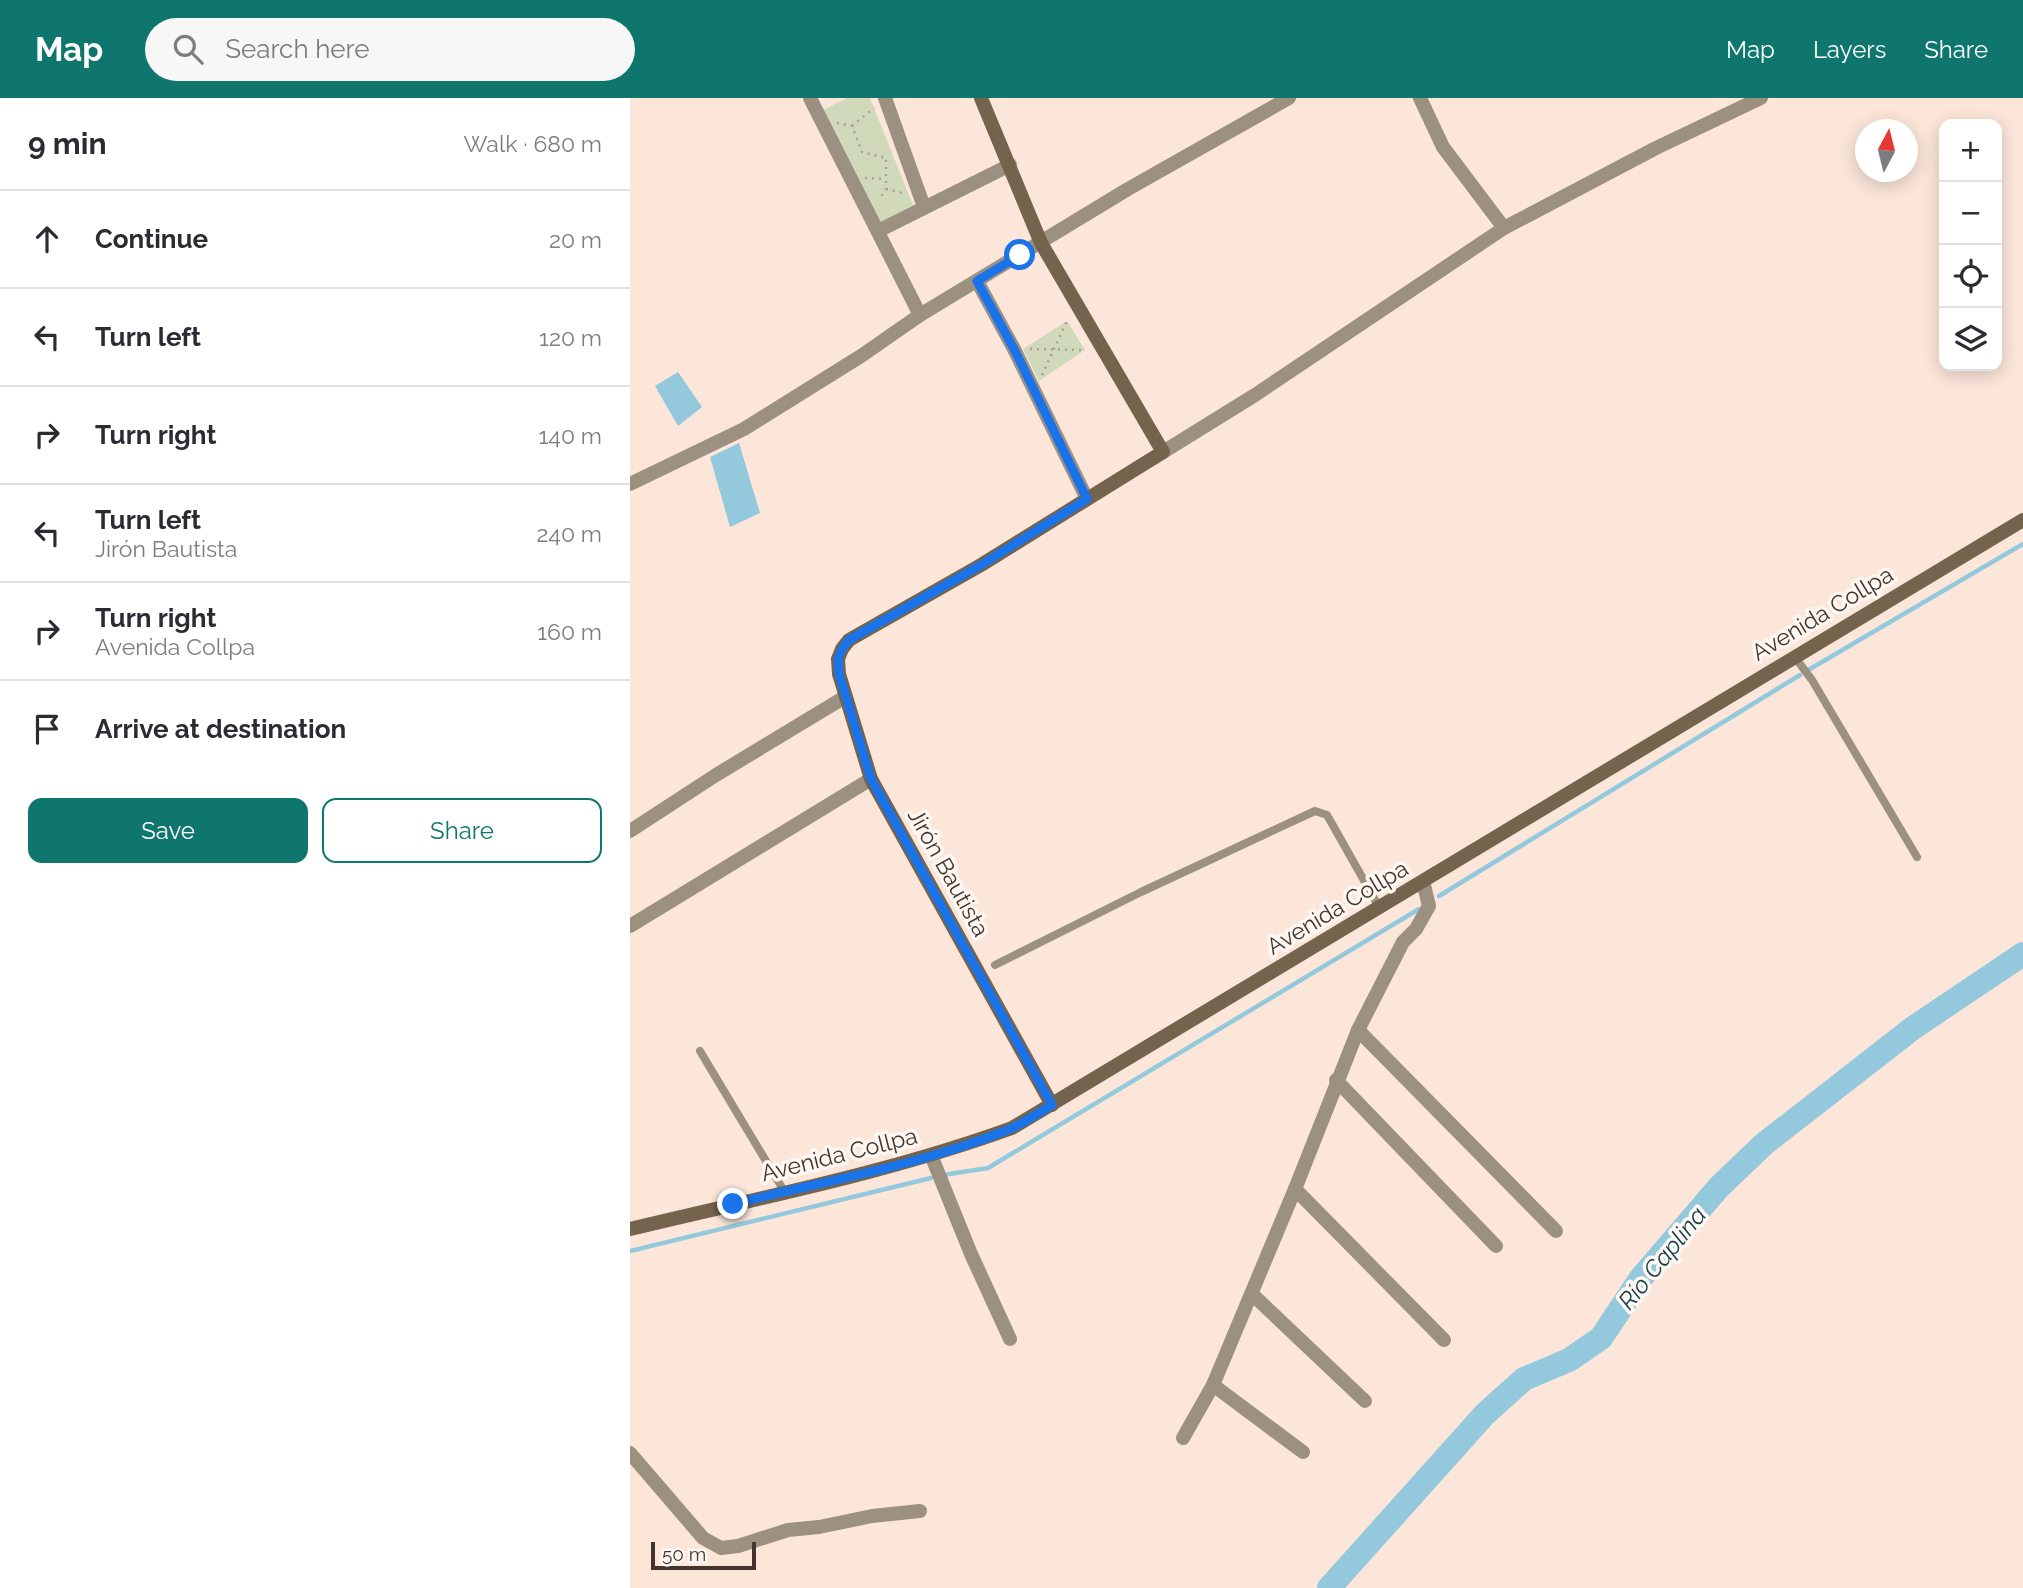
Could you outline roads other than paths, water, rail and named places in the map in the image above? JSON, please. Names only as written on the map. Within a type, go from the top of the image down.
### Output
[{"type":"main road","points":[[981,98],[1041,243],[1163,452],[1087,499]]},
{"type":"main road","name":"Jirón Bautista","points":[[1052,1105],[871,779],[845,697],[838,659],[849,640],[981,565],[1087,499]]},
{"type":"main road","name":"Avenida Collpa","points":[[630,1229],[931,1156],[1012,1128],[2023,520]]},
{"type":"street","points":[[810,98],[920,316]]},
{"type":"street","points":[[630,484],[744,429],[920,316],[1128,189],[1289,98]]},
{"type":"street","points":[[1420,98],[1443,147],[1504,228]]},
{"type":"street","points":[[1163,452],[1255,395],[1504,228],[1656,148],[1761,98]]},
{"type":"street","points":[[880,103],[924,207]]},
{"type":"street","points":[[878,231],[1010,165]]},
{"type":"street","points":[[977,281],[1015,351],[1087,499]]},
{"type":"street","points":[[630,831],[845,697]]},
{"type":"street","points":[[630,926],[871,779]]},
{"type":"street","points":[[1183,1438],[1213,1385],[1358,1030],[1403,942],[1416,929],[1429,906],[1423,881]]},
{"type":"street","points":[[1358,1030],[1556,1231]]},
{"type":"street","points":[[1336,1080],[1496,1246]]},
{"type":"street","points":[[931,1156],[971,1254],[1010,1339]]},
{"type":"street","points":[[1295,1189],[1444,1339]]},
{"type":"street","points":[[1252,1294],[1365,1401]]},
{"type":"street","points":[[1213,1385],[1303,1452]]},
{"type":"street","points":[[630,1453],[704,1538],[721,1548],[738,1546],[788,1531],[872,1516],[920,1511]]},
{"type":"lane","points":[[1794,656],[1812,680],[1917,857]]},
{"type":"lane","points":[[995,965],[1315,811],[1327,815],[1379,907]]},
{"type":"lane","points":[[700,1051],[784,1191]]},
{"type":"water","points":[[678,372],[702,407],[678,426],[655,386]]},
{"type":"water","points":[[739,443],[760,513],[730,527],[710,457]]},
{"type":"waterway","points":[[1810,669],[2023,544]]},
{"type":"waterway","points":[[1439,896],[1800,675]]},
{"type":"waterway","points":[[943,1175],[988,1168],[1419,909]]},
{"type":"waterway","name":"Río Caplina","points":[[1329,1588],[1485,1414],[1524,1379],[1569,1360],[1601,1338],[1641,1278],[1719,1187],[1764,1144],[1913,1028],[2023,954]]},
{"type":"waterway","points":[[630,1251],[931,1178]]}]
